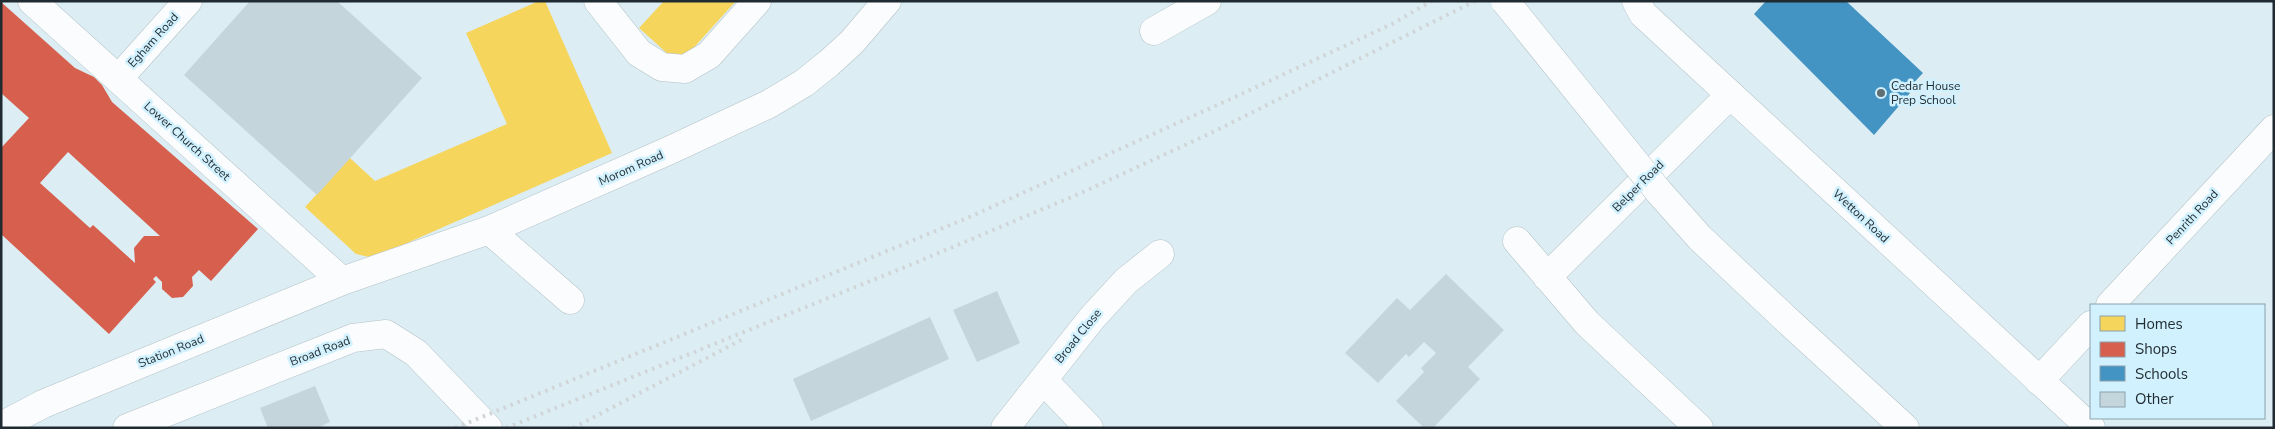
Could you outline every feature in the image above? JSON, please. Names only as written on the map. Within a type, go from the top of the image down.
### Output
[{"type":"street","name":"Lower Church Street","points":[[32,1],[342,281]]},
{"type":"street","name":"Egham Road","points":[[118,79],[188,1]]},
{"type":"street","points":[[598,1],[639,53],[662,67],[685,68],[709,55],[757,1]]},
{"type":"street","name":"Morom Road","points":[[342,281],[489,230],[769,104],[804,83],[829,63],[852,42],[887,1]]},
{"type":"street","points":[[1154,31],[1207,1]]},
{"type":"street","points":[[1504,1],[1659,192],[1700,238],[1905,428]]},
{"type":"street","name":"Wetton Road","points":[[1636,1],[1643,14],[2091,428]]},
{"type":"street","name":"Belper Road","points":[[1547,277],[1730,95]]},
{"type":"street","name":"Penrith Road","points":[[2111,304],[2274,130]]},
{"type":"street","points":[[489,230],[570,300]]},
{"type":"street","points":[[1517,241],[1587,323],[1699,428]]},
{"type":"street","name":"Broad Close","points":[[1005,428],[1092,318],[1126,281],[1160,254]]},
{"type":"street","name":"Station Road","points":[[1,426],[43,404],[342,281]]},
{"type":"street","points":[[2040,381],[2090,326]]},
{"type":"street","name":"Broad Road","points":[[126,428],[353,338],[386,334],[416,353],[488,428]]},
{"type":"street","points":[[1043,380],[1089,428]]},
{"type":"building: Homes","points":[[539,1],[545,1],[612,153],[373,258],[356,254],[305,207],[350,158],[375,181],[507,124],[466,33]]},
{"type":"building: Homes","points":[[664,1],[736,1],[679,64],[639,28]]},
{"type":"building: Shops","points":[[1,2],[75,68],[94,77],[102,85],[112,102],[258,229],[211,281],[199,270],[192,277],[193,286],[183,297],[172,298],[162,289],[162,282],[156,276],[153,279],[156,282],[109,334],[1,234],[1,148],[29,118],[1,93]],"holes":[[[68,152],[160,236],[144,236],[134,248],[135,263],[93,225],[90,228],[40,183]]]},
{"type":"building: Schools","name":"Cedar House Prep School","points":[[1766,1],[1846,1],[1923,73],[1908,89],[1910,93],[1874,135],[1754,14]]},
{"type":"building: Other","points":[[250,1],[337,1],[422,78],[317,195],[184,75]]},
{"type":"building: Other","points":[[1446,274],[1504,330],[1468,367],[1480,379],[1433,428],[1424,428],[1396,401],[1424,372],[1421,368],[1436,353],[1424,342],[1409,357],[1406,354],[1378,383],[1345,353],[1397,298],[1410,310]]},
{"type":"building: Other","points":[[997,291],[1020,343],[977,362],[953,310]]},
{"type":"building: Other","points":[[930,317],[949,359],[811,421],[793,379]]},
{"type":"building: Other","points":[[315,386],[330,422],[317,428],[268,428],[260,408]]},
{"type":"railway","points":[[455,428],[965,219],[1392,24],[1432,1]]},
{"type":"railway","points":[[506,428],[910,265],[1081,193],[1211,133],[1475,1]]},
{"type":"railway","points":[[573,428],[745,338]]},
{"type":"place","name":"Cedar House Prep School","points":[[1881,93]]}]
